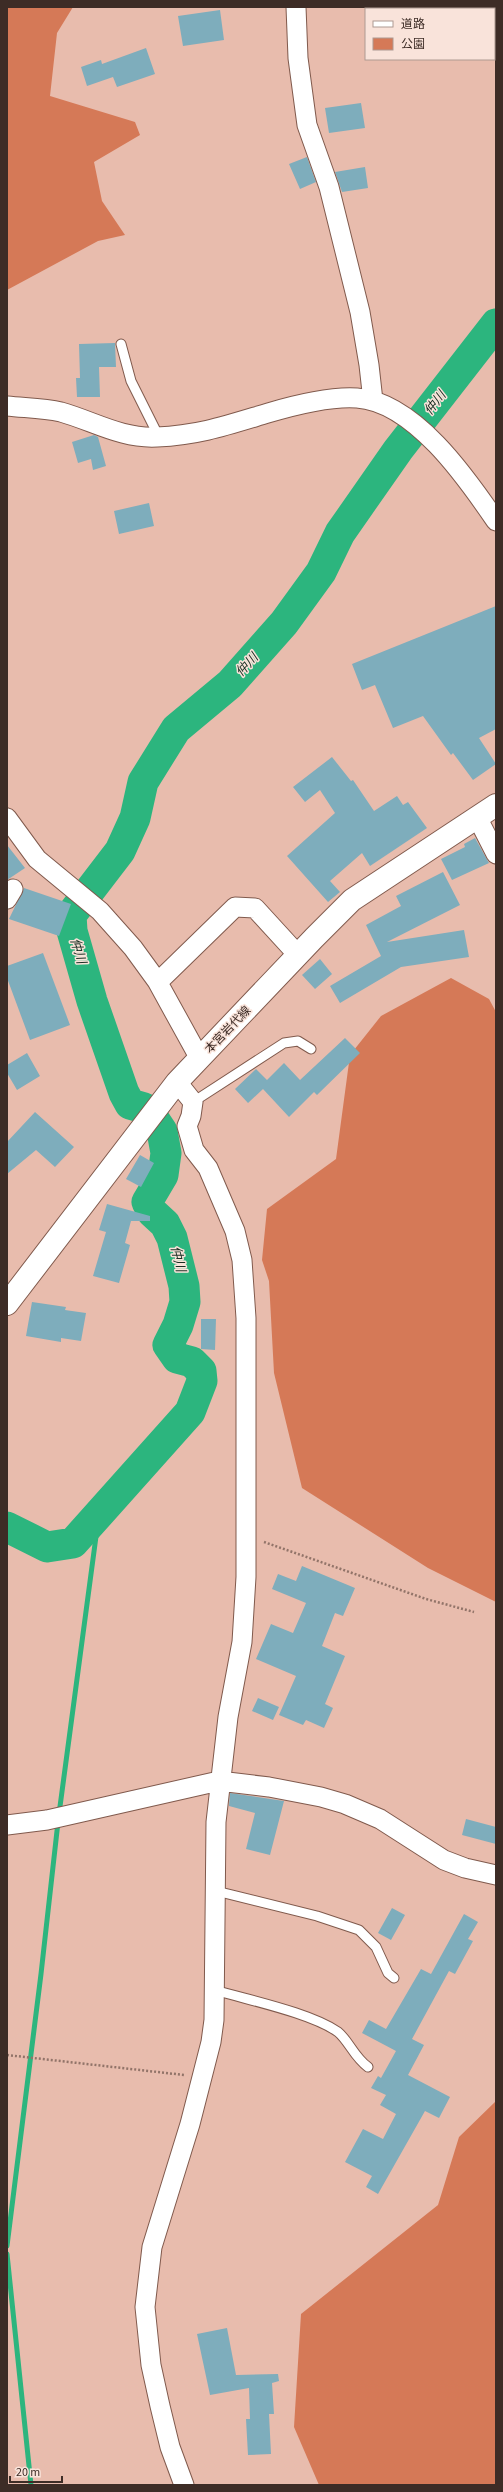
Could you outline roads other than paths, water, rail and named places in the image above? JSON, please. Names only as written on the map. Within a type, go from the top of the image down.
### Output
[{"type":"main road","name":"本宮岩代線","points":[[7,1304],[177,1082],[298,955],[352,900],[496,805]]},
{"type":"street","points":[[296,7],[298,58],[307,125],[329,187],[360,312],[373,391],[372,401]]},
{"type":"street","points":[[7,406],[61,412],[131,436],[159,437],[200,434],[270,413],[321,401],[357,398],[372,401],[398,412],[435,444],[462,475],[496,520]]},
{"type":"street","points":[[477,817],[496,854]]},
{"type":"street","points":[[7,818],[37,859],[114,924],[158,982],[200,1059]]},
{"type":"street","points":[[158,982],[235,907],[255,908],[298,955]]},
{"type":"street","points":[[177,1082],[193,1102],[191,1116],[187,1126],[194,1150],[208,1168],[229,1214],[242,1260],[246,1318],[246,1537],[242,1642],[228,1717],[219,1781],[216,1822],[215,1990],[211,2042],[201,2076],[190,2124],[152,2247],[145,2307],[152,2365],[160,2406],[170,2447],[184,2485]]},
{"type":"street","points":[[7,1825],[47,1820],[219,1781],[269,1787],[321,1797],[345,1804],[380,1819],[444,1860],[465,1868],[496,1875]]},
{"type":"lane","points":[[120,344],[131,381],[159,437]]},
{"type":"lane","points":[[193,1102],[284,1042],[298,1041],[312,1049]]},
{"type":"lane","points":[[216,1891],[318,1916],[359,1930],[376,1947],[388,1973],[394,1978]]},
{"type":"lane","points":[[215,1990],[314,2020],[329,2027],[340,2033],[353,2053],[368,2067]]},
{"type":"waterway","name":"仲川","points":[[7,1527],[47,1547],[73,1543],[190,1412],[202,1381],[201,1371],[192,1362],[177,1358],[168,1345],[178,1325],[185,1302],[184,1286],[172,1238],[165,1224],[152,1212],[147,1202],[163,1175],[166,1153],[162,1131],[144,1108],[130,1104],[124,1093],[92,1001],[72,931],[71,915],[120,851],[135,818],[143,782],[176,729],[230,684],[284,623],[321,572],[340,533],[398,450],[496,324]]},
{"type":"waterway","points":[[59,1814],[97,1529],[73,1543]]},
{"type":"waterway","points":[[7,2246],[41,1974],[58,1822]]},
{"type":"waterway","points":[[7,2254],[31,2485]]}]
